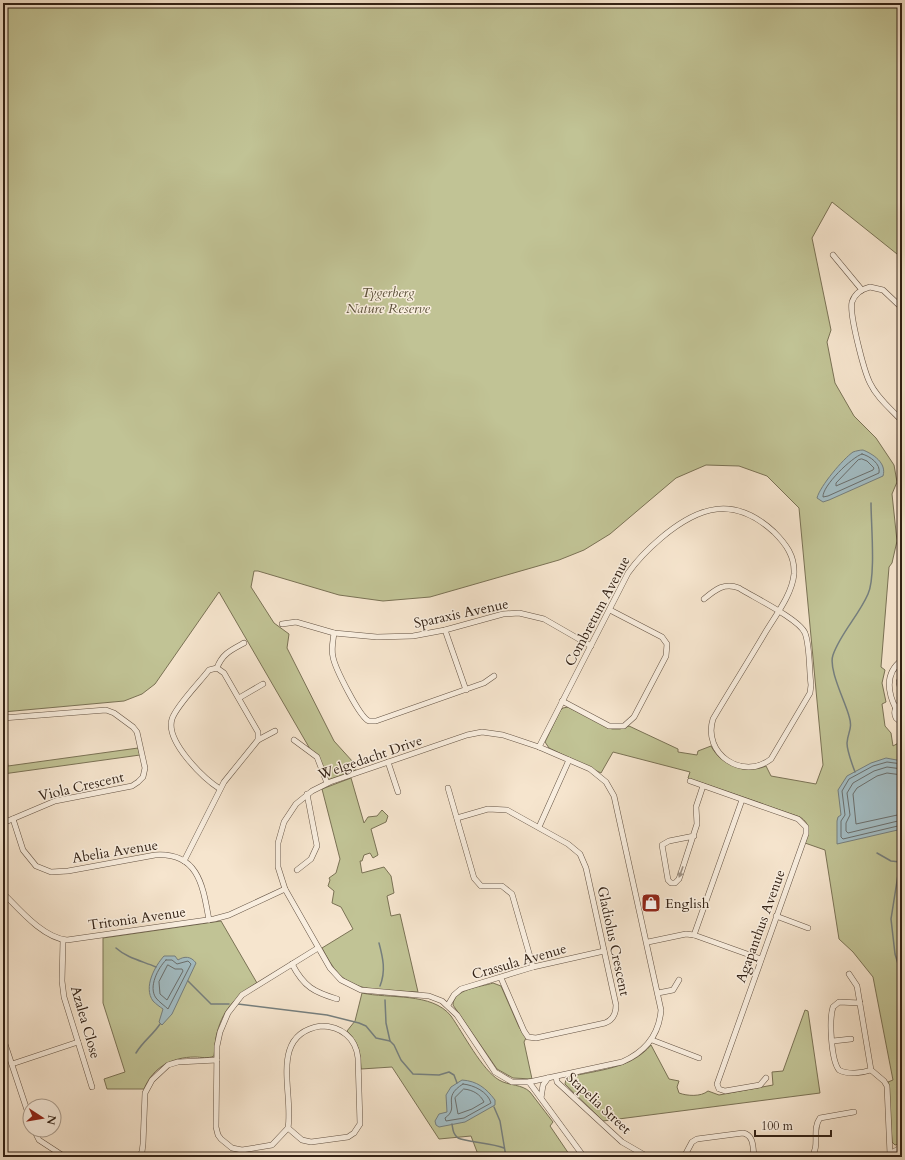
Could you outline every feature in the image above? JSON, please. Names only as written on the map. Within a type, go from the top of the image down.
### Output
[{"type":"street","points":[[833,255],[862,290]]},
{"type":"street","points":[[902,308],[883,290],[870,287],[862,290],[853,300],[851,311],[865,372],[875,392],[902,421]]},
{"type":"street","name":"Combretum Avenue","points":[[539,746],[628,573],[643,554],[688,517],[708,510],[722,509],[745,513],[758,520],[782,540],[788,548],[793,563],[793,580],[790,590],[712,724],[711,739],[717,752],[730,762],[746,767],[761,766],[773,756],[810,693],[811,685],[805,633],[797,623],[778,611]]},
{"type":"street","points":[[704,599],[719,587],[733,586],[778,611]]},
{"type":"street","points":[[562,701],[609,726],[624,726],[634,717],[666,656],[667,644],[662,637],[610,610]]},
{"type":"street","name":"Sparaxis Avenue","points":[[282,624],[296,622],[334,633],[377,637],[413,636],[445,630],[503,614],[525,614],[544,619],[591,646]]},
{"type":"street","points":[[445,630],[466,690]]},
{"type":"street","points":[[334,633],[331,651],[334,662],[360,715],[366,720],[376,721],[466,690],[484,683],[494,676]]},
{"type":"street","points":[[217,668],[221,658],[228,651],[244,643]]},
{"type":"street","points":[[902,660],[894,668],[888,682],[892,701],[896,709],[896,718],[902,723]]},
{"type":"street","points":[[220,789],[181,752],[171,724],[174,715],[209,670],[217,668],[224,673],[258,732],[258,740]]},
{"type":"street","points":[[902,673],[898,682],[902,698]]},
{"type":"street","points":[[239,698],[263,684]]},
{"type":"street","points":[[896,709],[902,703]]},
{"type":"street","name":"Viola Crescent","points":[[3,718],[109,710],[133,727],[137,732],[145,768],[143,777],[132,786],[55,802],[3,823]]},
{"type":"street","points":[[209,920],[201,882],[193,869],[184,861],[220,789],[258,740],[275,732]]},
{"type":"street","name":"Welgedacht Drive","points":[[482,732],[502,735],[539,746],[599,775],[609,786],[614,796],[648,942],[658,993],[660,1017],[652,1040],[639,1053],[622,1062],[529,1082],[512,1082],[495,1072],[457,1015],[448,1005],[429,996],[366,991],[350,986],[333,972],[285,889],[277,859],[279,836],[292,810],[307,794],[327,783],[467,735],[482,732]]},
{"type":"street","points":[[294,740],[318,757],[327,783]]},
{"type":"street","points":[[538,826],[569,760]]},
{"type":"street","points":[[388,762],[398,792]]},
{"type":"street","name":"Agapanthus Avenue","points":[[690,781],[798,820],[806,827],[806,834],[717,1084],[719,1089],[725,1091],[760,1085],[766,1078]]},
{"type":"street","points":[[694,836],[669,841],[662,844],[668,880],[671,884],[675,883],[679,879],[694,836],[697,824],[696,807],[703,786]]},
{"type":"street","points":[[448,788],[477,883],[484,886],[502,886],[512,894],[532,967]]},
{"type":"street","points":[[297,870],[311,859],[317,846],[307,794]]},
{"type":"street","points":[[694,935],[742,800]]},
{"type":"street","name":"Gladiolus Crescent","points":[[457,818],[488,809],[511,812],[571,846],[582,858],[616,1009],[613,1018],[605,1023],[531,1038],[525,1033],[500,978]]},
{"type":"street","name":"Abelia Avenue","points":[[13,819],[23,850],[36,866],[51,872],[68,871],[155,855],[168,855],[184,861]]},
{"type":"street","name":"Tritonia Avenue","points":[[62,940],[224,917],[285,889]]},
{"type":"street","points":[[3,893],[44,932],[62,940]]},
{"type":"street","points":[[776,916],[808,928]]},
{"type":"street","points":[[648,942],[686,934],[694,935],[761,959]]},
{"type":"street","name":"Azalea Close","points":[[62,940],[62,981],[64,997],[92,1086]]},
{"type":"street","points":[[288,1128],[302,1140],[310,1142],[348,1137],[354,1133],[360,1120],[357,1053],[352,1040],[341,1030],[326,1026],[312,1028],[299,1036],[290,1048],[287,1062],[288,1128],[275,1143],[269,1146],[238,1150],[232,1148],[221,1139],[218,1135],[216,1127],[217,1060],[220,1032],[231,1007],[242,995],[318,948]]},
{"type":"street","name":"Crassula Avenue","points":[[448,1005],[452,997],[459,991],[532,967],[604,951]]},
{"type":"street","points":[[292,964],[302,981],[310,988],[317,993],[337,999]]},
{"type":"street","points":[[848,974],[857,984],[871,1070],[887,1086],[890,1154]]},
{"type":"street","points":[[658,993],[673,990],[679,980]]},
{"type":"street","points":[[860,1003],[839,1002],[833,1007],[831,1029],[836,1065],[839,1070],[844,1072],[865,1072],[871,1070]]},
{"type":"street","points":[[3,1038],[23,1098]]},
{"type":"street","points":[[833,1042],[851,1039]]},
{"type":"street","points":[[652,1040],[699,1058]]},
{"type":"street","points":[[12,1064],[78,1042]]},
{"type":"street","points":[[138,1157],[144,1144],[145,1094],[152,1080],[168,1065],[178,1062],[217,1060]]},
{"type":"street","name":"Stapelia Street","points":[[556,1077],[557,1082],[622,1142],[648,1157]]},
{"type":"street","points":[[541,1098],[543,1086],[548,1078]]},
{"type":"street","points":[[529,1082],[584,1157]]},
{"type":"street","points":[[811,1157],[815,1150],[815,1132],[818,1120],[823,1116],[854,1112]]},
{"type":"street","points":[[684,1157],[692,1142],[697,1138],[744,1133],[751,1139],[754,1157]]},
{"type":"street","points":[[38,1138],[65,1157]]},
{"type":"street","points":[[884,1157],[902,1147]]},
{"type":"green space","name":"Tygerberg Nature Reserve","points":[[3,3],[902,3],[902,258],[832,202],[812,238],[831,330],[827,342],[835,383],[854,416],[876,438],[894,465],[897,482],[892,494],[897,541],[892,563],[889,567],[881,667],[885,670],[882,683],[886,702],[882,704],[885,726],[891,733],[893,746],[902,741],[902,1143],[895,1145],[892,1142],[888,1082],[893,1080],[873,977],[853,952],[839,939],[825,850],[805,843],[808,828],[806,822],[800,817],[688,778],[690,772],[613,752],[601,773],[549,748],[545,742],[560,711],[563,708],[568,707],[612,729],[620,729],[629,726],[678,749],[678,752],[697,755],[698,751],[711,746],[715,753],[721,758],[742,769],[758,769],[766,766],[771,776],[816,784],[823,765],[799,508],[767,476],[739,466],[706,465],[676,478],[610,534],[584,550],[559,560],[430,597],[383,601],[339,595],[254,571],[251,587],[274,623],[289,634],[287,648],[334,741],[353,762],[356,770],[328,780],[219,592],[155,684],[142,694],[124,701],[3,712]]},
{"type":"green space","points":[[3,731],[8,766],[138,748],[140,755],[3,774]]},
{"type":"green space","points":[[351,778],[364,823],[368,817],[377,816],[382,810],[388,816],[386,822],[371,829],[378,855],[373,858],[370,853],[364,855],[362,861],[360,861],[362,873],[384,867],[391,876],[394,893],[387,896],[391,916],[400,914],[418,992],[376,990],[356,985],[336,971],[322,948],[353,929],[341,907],[332,903],[334,891],[328,886],[330,880],[329,878],[336,873],[340,859],[322,789]]},
{"type":"green space","points":[[221,921],[257,983],[242,994],[226,1012],[216,1037],[214,1056],[207,1058],[187,1057],[171,1061],[158,1069],[148,1081],[144,1089],[107,1089],[104,1079],[125,1072],[103,1003],[103,938]]},
{"type":"green space","points":[[493,983],[501,986],[519,1027],[526,1038],[524,1042],[532,1079],[513,1078],[497,1069],[453,1005],[454,1000],[462,992]]},
{"type":"green space","points":[[362,993],[422,1000],[443,1008],[451,1016],[473,1051],[493,1075],[503,1082],[527,1089],[530,1092],[553,1122],[550,1126],[569,1154],[575,1157],[479,1157],[471,1136],[439,1139],[392,1067],[361,1069],[358,1048],[354,1039],[347,1031],[355,1021]]},
{"type":"green space","points":[[805,1010],[808,1011],[820,1093],[603,1121],[565,1084],[566,1079],[569,1077],[624,1064],[643,1053],[651,1045],[669,1079],[679,1081],[677,1087],[679,1093],[694,1095],[702,1094],[708,1091],[719,1095],[773,1085],[772,1072],[783,1071]]},
{"type":"water","points":[[863,450],[871,454],[881,463],[884,471],[883,476],[823,502],[817,498],[822,487],[844,460],[853,452]]},
{"type":"water","points":[[886,758],[902,761],[902,829],[837,844],[837,821],[838,817],[841,815],[838,790],[847,776],[871,763]]},
{"type":"water","points":[[164,956],[175,956],[178,960],[187,957],[196,963],[172,1014],[162,1025],[159,1022],[163,1009],[153,1001],[149,989],[151,977],[157,965]]},
{"type":"water","points":[[462,1080],[472,1082],[485,1089],[495,1100],[495,1105],[465,1122],[439,1127],[436,1125],[435,1121],[439,1114],[447,1112],[446,1095],[451,1087]]},
{"type":"waterway","points":[[855,772],[847,746],[850,720],[835,676],[832,661],[836,647],[864,602],[870,586],[872,575],[871,503]]},
{"type":"waterway","points":[[877,853],[891,861],[900,862],[891,919],[895,954],[902,977]]},
{"type":"waterway","points":[[379,943],[383,959],[383,975],[380,986]]},
{"type":"waterway","points":[[116,948],[130,957],[156,967]]},
{"type":"waterway","points":[[188,981],[211,1004],[229,1004]]},
{"type":"waterway","points":[[385,1000],[386,1023],[390,1041]]},
{"type":"waterway","points":[[238,1004],[327,1015],[359,1023],[366,1026],[376,1038],[390,1041],[394,1045],[401,1060],[413,1074],[439,1075],[449,1072],[454,1075],[457,1083]]},
{"type":"waterway","points":[[136,1053],[160,1024]]},
{"type":"waterway","points":[[494,1107],[500,1121],[506,1157]]},
{"type":"waterway","points":[[452,1124],[454,1133],[458,1138],[504,1148]]},
{"type":"place","name":"English","points":[[651,903]]}]
